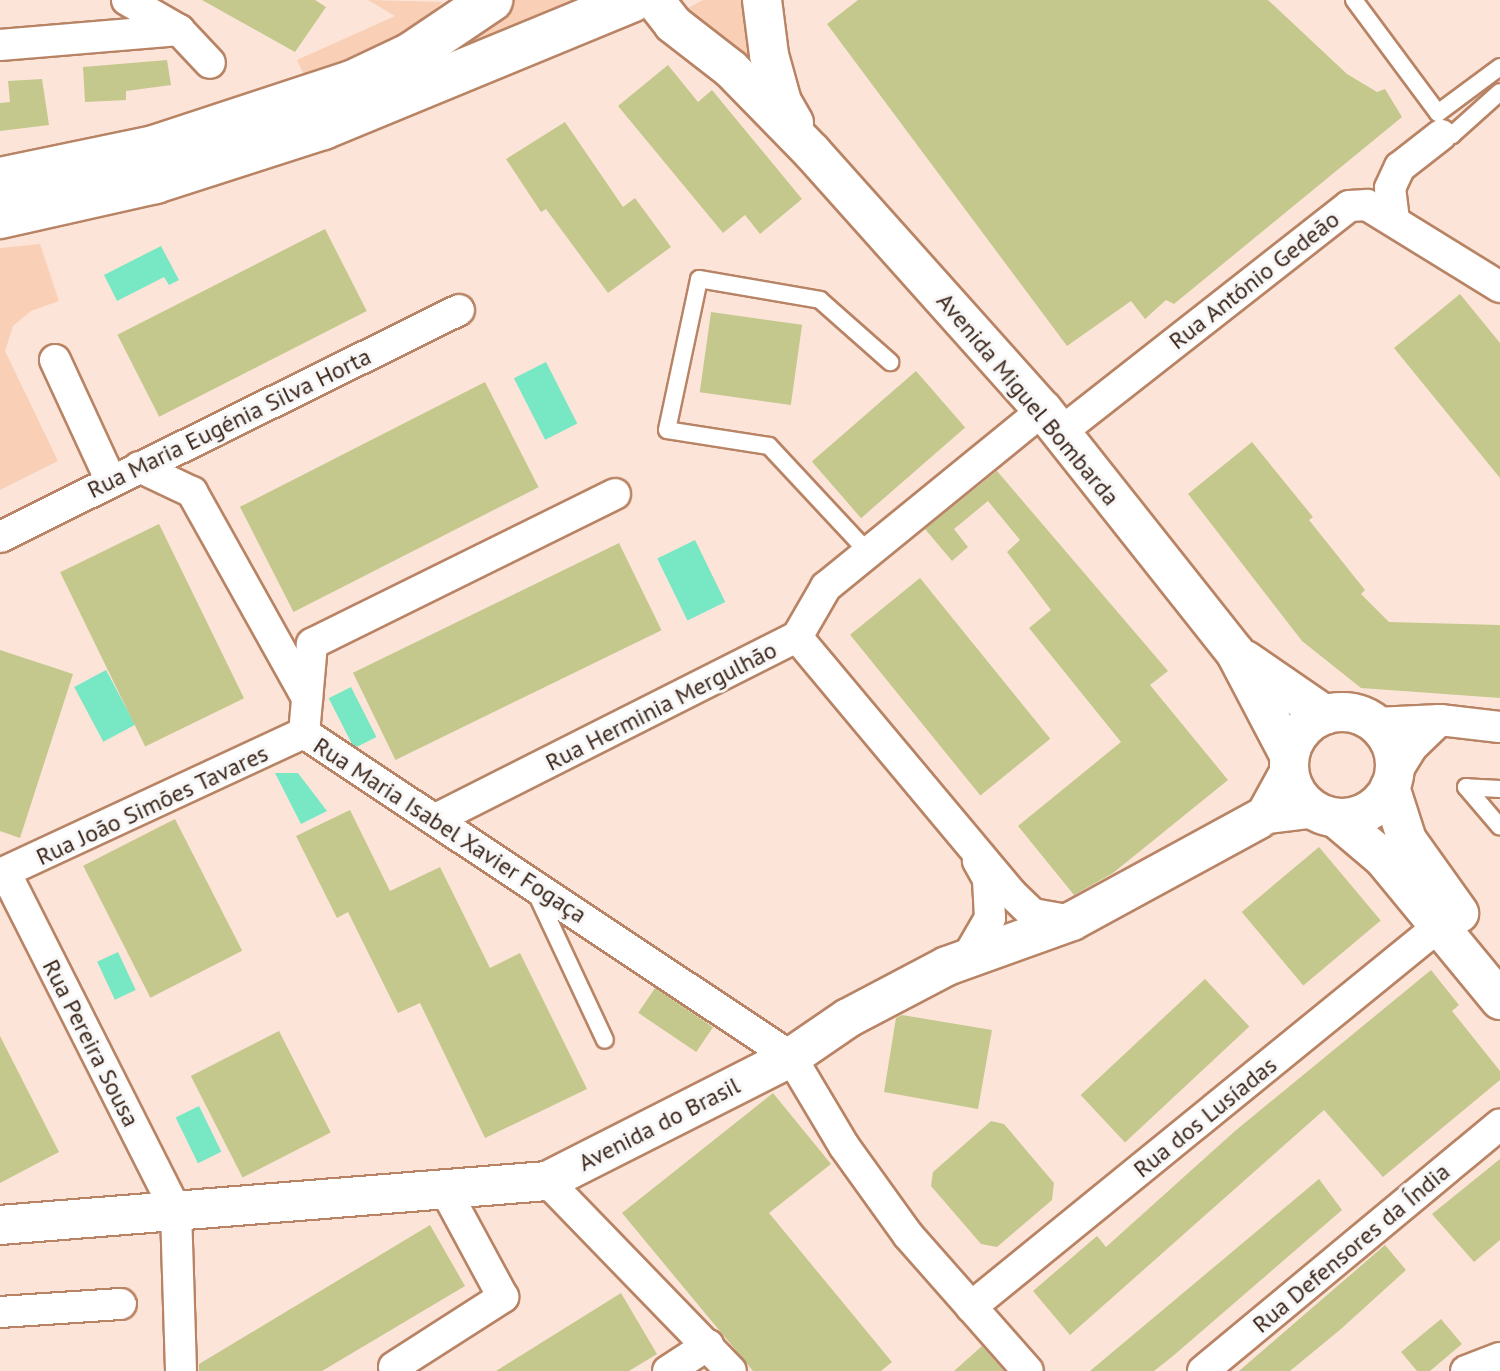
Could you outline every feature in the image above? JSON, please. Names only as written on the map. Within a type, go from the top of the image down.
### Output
[{"type":"main road","points":[[0,217],[155,182],[283,142],[644,1]]},
{"type":"main road","points":[[0,179],[154,147],[337,87],[411,54],[477,6]]},
{"type":"street","points":[[127,0],[179,30],[210,63]]},
{"type":"street","points":[[644,1],[731,69],[812,152]]},
{"type":"street","points":[[768,4],[782,102],[812,152]]},
{"type":"street","points":[[0,45],[179,30]]},
{"type":"street","points":[[1394,220],[1390,188],[1400,167],[1439,124]]},
{"type":"street","name":"Avenida Miguel Bombarda","points":[[812,152],[1052,421],[1235,652],[1289,760]]},
{"type":"street","name":"Rua António Gedeão","points":[[1052,421],[1336,214],[1367,205],[1500,287]]},
{"type":"street","name":"Rua Maria Eugénia Silva Horta","points":[[0,537],[459,310]]},
{"type":"street","points":[[55,360],[111,481]]},
{"type":"street","name":"Rua Herminia Mergulhão","points":[[436,819],[797,637],[826,587],[866,550],[1052,421]]},
{"type":"street","points":[[139,467],[192,492],[307,698]]},
{"type":"street","name":"Rua Maria Isabel Xavier Fogaça","points":[[615,494],[312,644],[304,733],[791,1057]]},
{"type":"street","points":[[797,637],[969,845],[1033,914],[1072,921]]},
{"type":"street","name":"Avenida Miguel Bombarda","points":[[1235,652],[1325,715]]},
{"type":"street","points":[[1259,819],[1289,760],[1298,734],[1325,715],[1342,712],[1375,723],[1440,720],[1500,727]]},
{"type":"street","points":[[1326,815],[1369,811],[1392,782],[1412,747],[1440,720]]},
{"type":"street","points":[[1375,723],[1392,747],[1392,782],[1407,840],[1500,964]]},
{"type":"street","name":"Rua João Simões Tavares","points":[[3,874],[304,733]]},
{"type":"street","points":[[1289,760],[1293,788],[1383,858],[1500,1000]]},
{"type":"street","name":"Avenida do Brasil","points":[[0,1225],[547,1181],[791,1057],[848,1018],[968,956],[1072,921],[1259,819],[1326,815]]},
{"type":"street","points":[[968,956],[990,918],[988,879],[969,845]]},
{"type":"street","name":"Rua Pereira Sousa","points":[[3,874],[176,1211]]},
{"type":"street","name":"Rua dos Lusíadas","points":[[971,1307],[1439,926]]},
{"type":"street","points":[[791,1057],[853,1159],[908,1235],[1028,1371]]},
{"type":"street","name":"Rua Defensores da Índia","points":[[1203,1371],[1500,1124]]},
{"type":"street","points":[[547,1181],[731,1371]]},
{"type":"street","points":[[394,1367],[503,1297],[444,1188]]},
{"type":"street","points":[[176,1211],[181,1371]]},
{"type":"street","points":[[0,1312],[121,1304]]},
{"type":"street","points":[[668,1371],[708,1345]]},
{"type":"street","points":[[1466,1371],[1500,1358]]},
{"type":"lane","points":[[1354,0],[1439,124],[1452,135],[1500,92]]},
{"type":"lane","points":[[1439,124],[1500,67]]},
{"type":"lane","points":[[866,550],[769,446],[667,430],[699,279],[820,300],[890,362]]},
{"type":"lane","points":[[1500,789],[1466,787],[1500,827]]},
{"type":"lane","points":[[531,882],[605,1040]]},
{"type":"shaded area","points":[[368,0],[443,2],[400,39],[305,77],[297,60],[395,16]]},
{"type":"shaded area","points":[[513,0],[585,0],[484,49],[0,195],[472,31]]},
{"type":"shaded area","points":[[703,0],[755,0],[771,88],[684,10]]},
{"type":"shaded area","points":[[40,244],[59,301],[31,311],[13,326],[5,351],[58,461],[0,490],[0,248]]},
{"type":"shaded area","points":[[161,246],[179,280],[169,285],[164,277],[117,301],[104,275]]},
{"type":"shaded area","points":[[546,362],[577,423],[545,440],[514,378]]},
{"type":"shaded area","points":[[695,540],[725,602],[687,620],[657,558]]},
{"type":"shaded area","points":[[106,670],[135,725],[103,742],[74,687]]},
{"type":"shaded area","points":[[351,687],[376,737],[354,748],[329,698]]},
{"type":"shaded area","points":[[275,773],[298,773],[327,811],[301,824]]},
{"type":"shaded area","points":[[118,952],[136,990],[115,1000],[97,962]]},
{"type":"shaded area","points":[[199,1106],[221,1152],[198,1163],[176,1117]]},
{"type":"building","points":[[202,0],[315,0],[326,7],[295,52]]},
{"type":"building","points":[[858,0],[1268,0],[1347,74],[1377,92],[1385,89],[1402,117],[1174,304],[1166,300],[1145,319],[1131,301],[1067,346],[827,24]]},
{"type":"building","points":[[167,60],[171,85],[126,91],[126,100],[85,102],[83,67]]},
{"type":"building","points":[[668,65],[698,102],[712,90],[802,199],[760,234],[745,215],[723,233],[618,106]]},
{"type":"building","points":[[42,79],[49,125],[0,131],[0,103],[10,102],[8,81]]},
{"type":"building","points":[[565,122],[623,207],[635,198],[671,247],[608,293],[546,209],[541,212],[506,159]]},
{"type":"building","points":[[325,229],[367,311],[159,417],[117,335]]},
{"type":"building","points":[[1460,294],[1500,343],[1500,478],[1394,348]]},
{"type":"building","points":[[711,312],[802,325],[791,405],[700,392]]},
{"type":"building","points":[[916,371],[965,428],[861,518],[812,462]]},
{"type":"building","points":[[485,382],[539,487],[294,612],[240,507]]},
{"type":"building","points":[[1252,442],[1313,517],[1309,520],[1365,590],[1361,594],[1389,622],[1500,625],[1500,698],[1361,688],[1302,641],[1188,494]]},
{"type":"building","points":[[997,471],[1168,671],[1150,685],[1228,780],[1113,873],[1074,895],[1018,826],[1121,742],[1029,628],[1051,610],[1007,552],[1020,540],[988,501],[954,529],[968,547],[952,561],[925,529]]},
{"type":"building","points":[[159,524],[244,698],[145,747],[60,572]]},
{"type":"building","points":[[619,543],[662,630],[395,760],[353,673]]},
{"type":"building","points":[[920,578],[1050,739],[980,796],[850,635]]},
{"type":"building","points":[[0,650],[73,674],[20,838],[0,831]]},
{"type":"building","points":[[350,810],[390,891],[440,867],[490,968],[520,953],[587,1089],[485,1138],[420,1003],[398,1013],[348,912],[337,918],[296,836]]},
{"type":"building","points":[[175,819],[242,951],[150,998],[83,866]]},
{"type":"building","points":[[1319,847],[1381,921],[1303,985],[1242,912]]},
{"type":"building","points":[[1431,970],[1459,1005],[1452,1011],[1500,1071],[1500,1080],[1383,1177],[1324,1110],[1070,1335],[1033,1291],[1097,1236],[1106,1247],[1235,1131]]},
{"type":"building","points":[[1205,979],[1249,1027],[1125,1142],[1081,1095]]},
{"type":"building","points":[[655,988],[713,1027],[696,1052],[638,1013]]},
{"type":"building","points":[[902,1015],[992,1030],[978,1109],[884,1092],[896,1018]]},
{"type":"building","points":[[279,1031],[331,1133],[243,1178],[191,1076]]},
{"type":"building","points":[[0,1036],[59,1152],[0,1183]]},
{"type":"building","points":[[773,1093],[831,1164],[769,1213],[892,1362],[881,1371],[753,1371],[622,1213]]},
{"type":"building","points":[[991,1121],[1004,1124],[1054,1183],[1052,1200],[997,1247],[981,1244],[931,1186],[933,1172]]},
{"type":"building","points":[[1500,1159],[1500,1240],[1474,1262],[1432,1214]]},
{"type":"building","points":[[1319,1179],[1342,1210],[1173,1356],[1154,1371],[1090,1371]]},
{"type":"building","points":[[430,1225],[465,1286],[322,1371],[199,1371],[199,1364]]},
{"type":"building","points":[[1385,1245],[1406,1270],[1341,1329],[1290,1371],[1239,1371]]},
{"type":"building","points":[[621,1293],[657,1354],[629,1371],[496,1371]]},
{"type":"building","points":[[1441,1319],[1462,1344],[1430,1371],[1417,1371],[1401,1352]]},
{"type":"building","points":[[982,1346],[1004,1371],[954,1371]]}]
